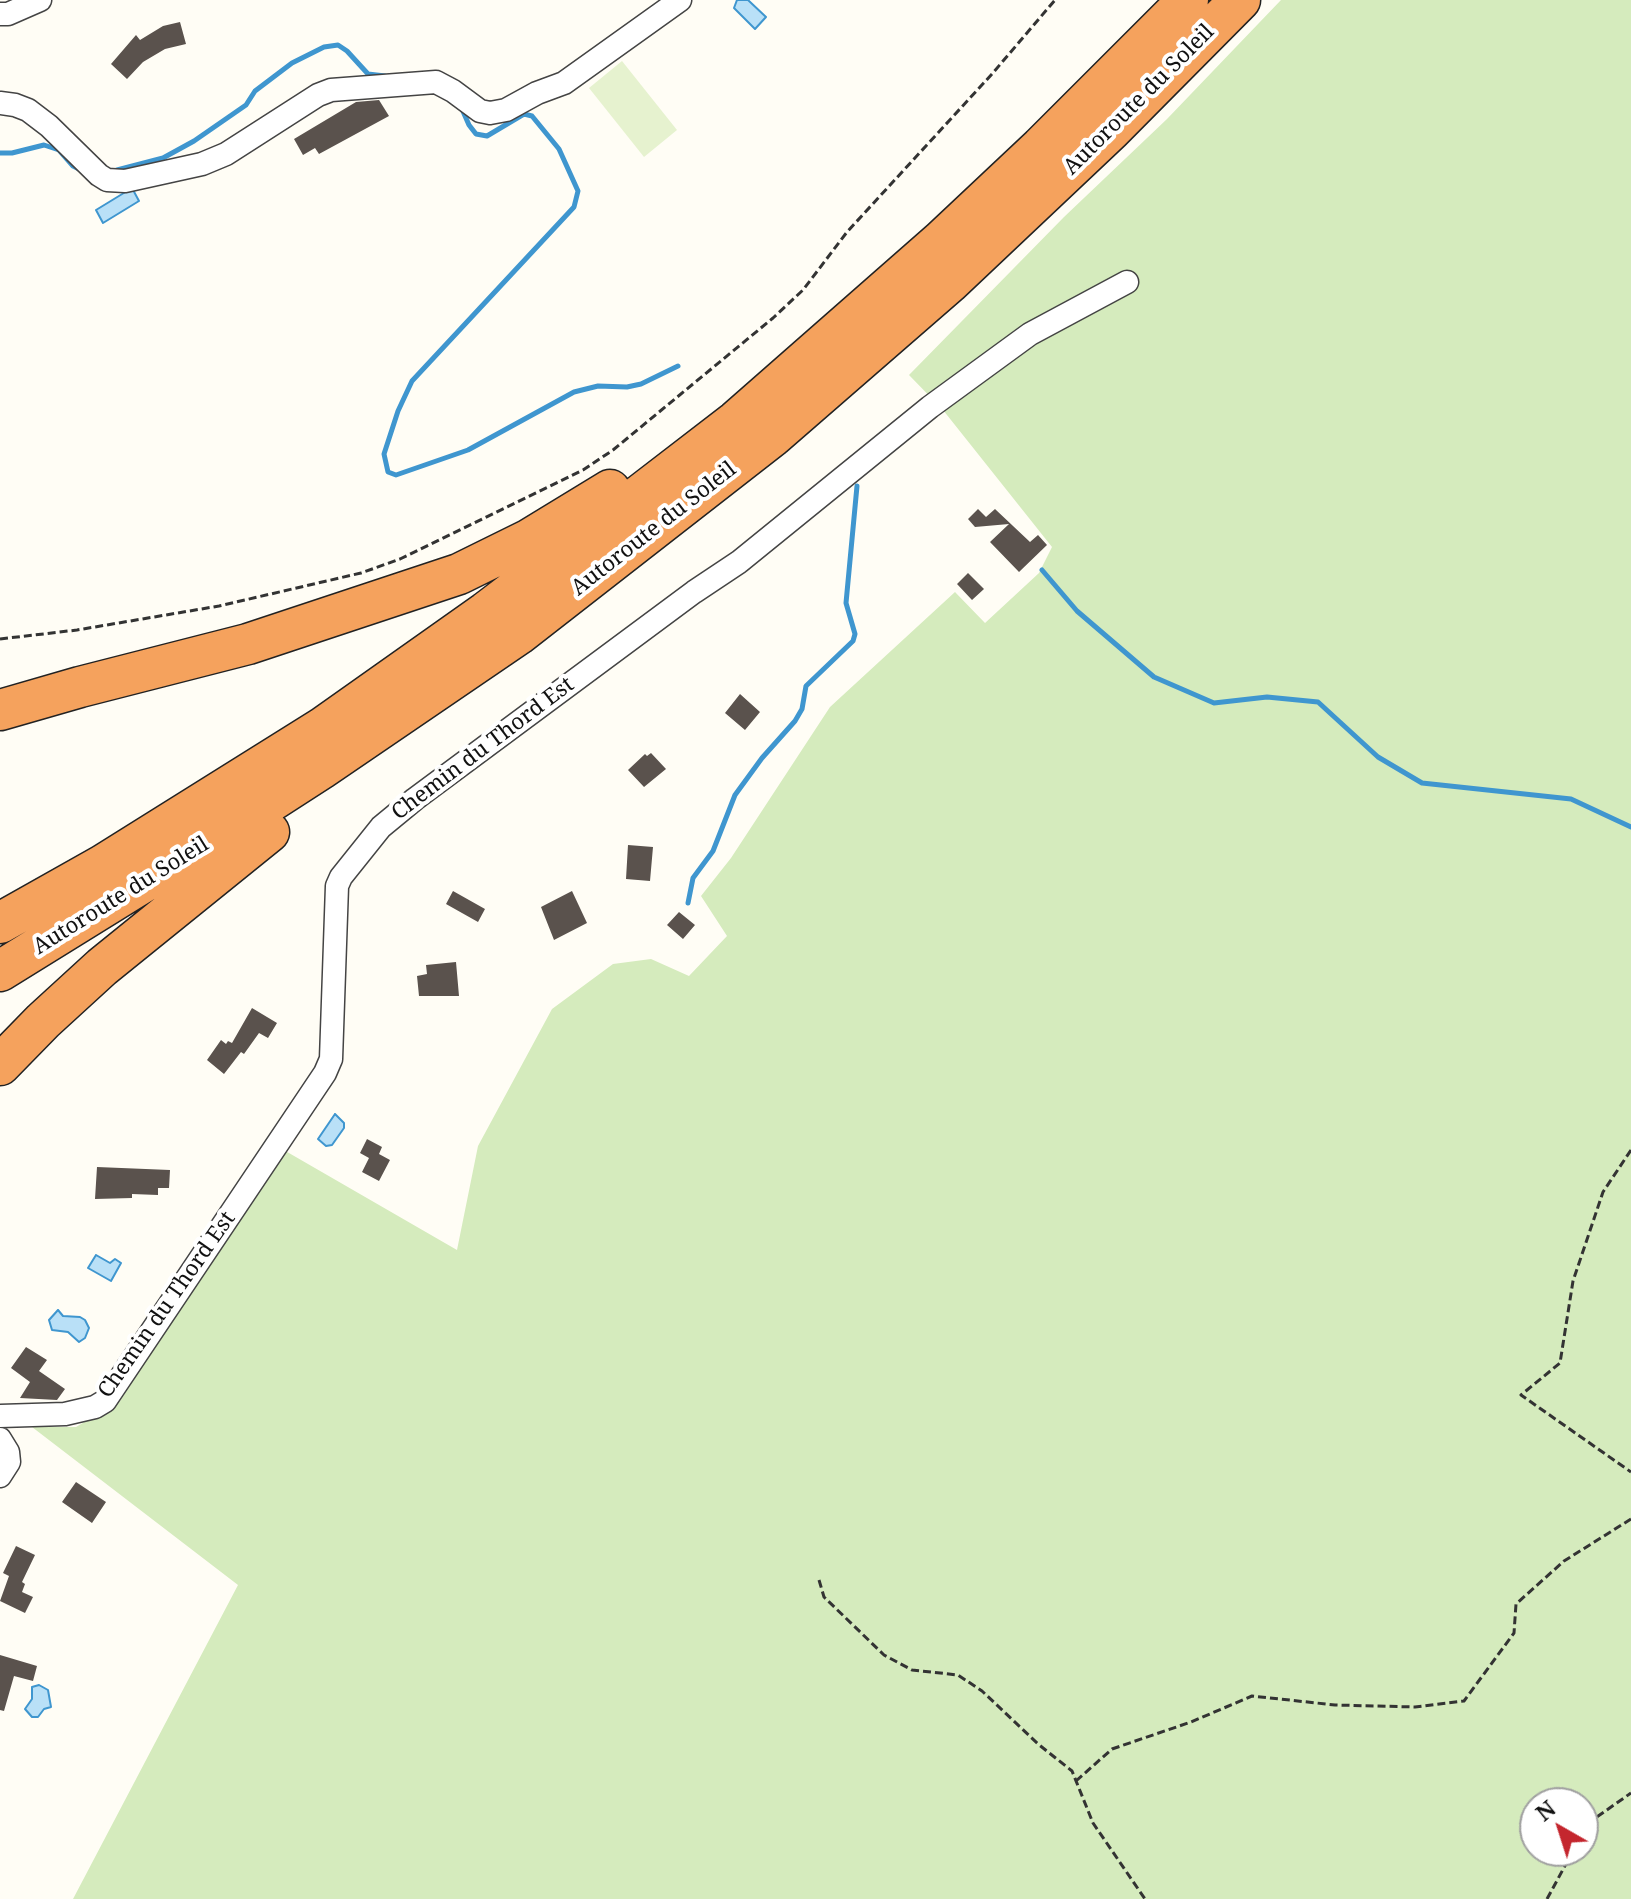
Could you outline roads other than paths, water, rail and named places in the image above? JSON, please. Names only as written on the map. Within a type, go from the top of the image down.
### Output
[{"type":"highway","points":[[0,710],[248,644],[374,604],[459,574],[541,532],[678,446],[829,322],[943,220],[1168,0]]},
{"type":"highway","name":"Autoroute du Soleil","points":[[0,923],[103,865],[322,728],[486,612],[674,469],[805,361],[941,241],[1052,137],[1188,0]]},
{"type":"highway","name":"Autoroute du Soleil","points":[[0,971],[222,833],[519,634],[773,436],[949,283],[1111,130],[1240,0]]},
{"type":"highway","points":[[0,1065],[102,967],[231,860],[346,775],[519,634]]},
{"type":"street","points":[[0,14],[8,14],[40,0]]},
{"type":"street","points":[[0,103],[28,110],[99,175],[107,180],[125,181],[202,164],[226,154],[318,95],[331,90],[436,82],[480,111],[498,113],[564,83],[680,0]]},
{"type":"street","name":"Chemin du Thord Est","points":[[0,1416],[65,1414],[95,1407],[105,1401],[325,1073],[331,1059],[337,886],[381,827],[681,601],[739,562],[930,407],[1030,334],[1127,282]]},
{"type":"street","points":[[0,1439],[8,1452],[9,1462],[0,1476]]},
{"type":"water","points":[[737,0],[748,0],[766,17],[755,29],[734,8]]},
{"type":"water","points":[[132,188],[139,201],[103,223],[96,210]]},
{"type":"water","points":[[335,1114],[344,1123],[344,1128],[332,1145],[326,1146],[318,1139]]},
{"type":"water","points":[[96,1255],[110,1263],[115,1259],[121,1263],[111,1281],[88,1268]]},
{"type":"water","points":[[58,1310],[63,1316],[85,1320],[89,1328],[85,1338],[79,1342],[68,1332],[52,1330],[49,1320]]},
{"type":"water","points":[[39,1685],[48,1690],[51,1707],[44,1709],[38,1717],[32,1717],[25,1709],[32,1699],[32,1687]]},
{"type":"waterway","points":[[117,170],[163,158],[194,141],[246,105],[255,91],[292,63],[324,47],[338,45],[368,74],[385,76]]},
{"type":"waterway","points":[[462,109],[476,134],[487,136],[524,114],[532,116],[559,149],[578,191],[574,207],[412,381],[384,454],[388,472],[396,475],[468,450],[574,392],[598,386],[641,384],[678,366]]},
{"type":"waterway","points":[[0,153],[44,145],[59,150],[73,166],[81,170]]},
{"type":"waterway","points":[[688,903],[693,878],[713,851],[735,795],[795,721],[802,709],[806,686],[853,641],[855,634],[846,603],[857,486]]},
{"type":"waterway","points":[[1042,570],[1077,611],[1154,677],[1214,703],[1267,697],[1318,702],[1378,757],[1422,783],[1571,799],[1631,827]]}]
